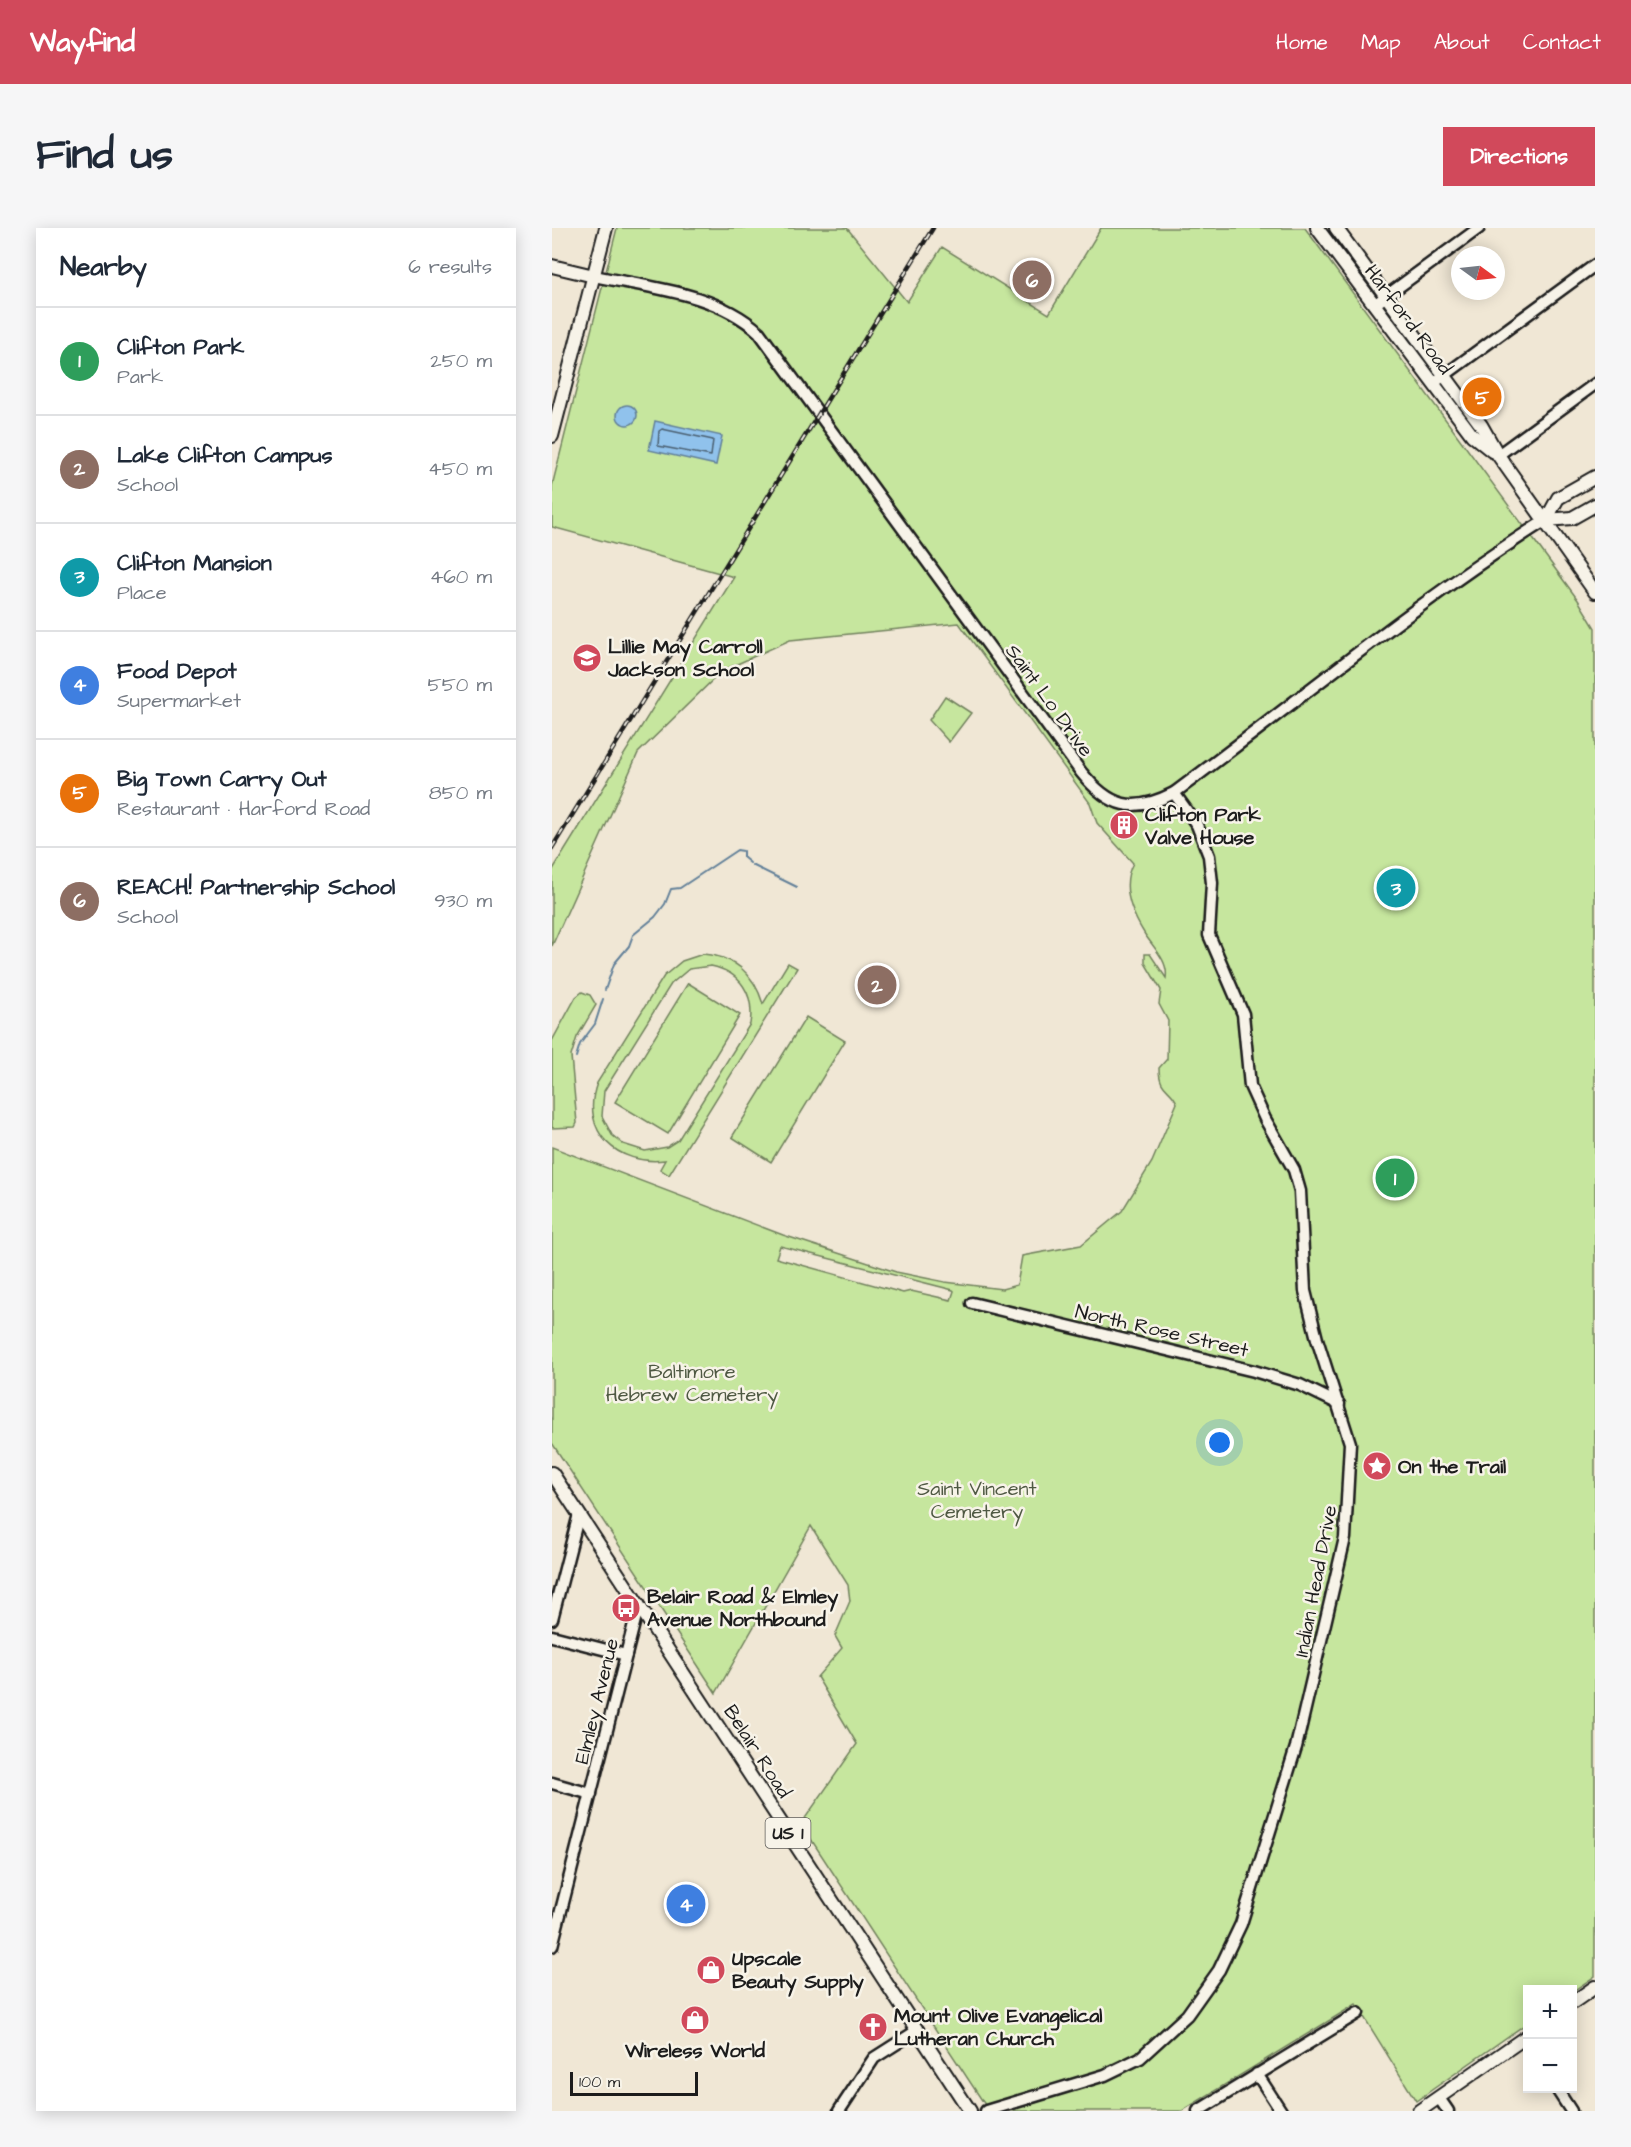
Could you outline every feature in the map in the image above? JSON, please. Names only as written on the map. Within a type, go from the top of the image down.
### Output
[{"type":"main road","points":[[552,436],[606,228]]},
{"type":"main road","name":"Harford Road","points":[[1317,228],[1472,435],[1498,455]]},
{"type":"main road","name":"Harford Road","points":[[1336,228],[1481,425],[1498,455],[1595,592]]},
{"type":"main road","points":[[552,267],[594,276]]},
{"type":"main road","points":[[1546,520],[1558,498],[1595,477]]},
{"type":"main road","points":[[1546,520],[1572,518],[1595,505]]},
{"type":"main road","name":"Belair Road","points":[[552,1473],[918,2030],[968,2110]]},
{"type":"main road","points":[[1577,2000],[1595,1987]]},
{"type":"main road","points":[[1419,2111],[1523,2043]]},
{"type":"street","points":[[1374,305],[1479,228]]},
{"type":"street","points":[[1433,384],[1595,265]]},
{"type":"street","name":"Saint Lo Drive","points":[[594,276],[714,303],[742,318],[759,332],[1093,788],[1109,800],[1131,806],[1152,804],[1174,793],[1328,678],[1384,631],[1456,578],[1546,520]]},
{"type":"street","points":[[1498,455],[1595,384]]},
{"type":"street","name":"Indian Head Drive","points":[[986,2111],[1105,2075],[1140,2058],[1187,2015],[1219,1970],[1231,1947],[1254,1886],[1296,1747],[1339,1571],[1349,1503],[1351,1458],[1348,1429],[1317,1338],[1305,1291],[1302,1206],[1297,1180],[1250,1086],[1243,1014],[1209,935],[1212,876],[1209,856],[1197,825],[1174,793]]},
{"type":"street","name":"North Rose Street","points":[[972,1303],[1254,1371],[1300,1385],[1339,1404]]},
{"type":"street","points":[[552,1619],[579,1514]]},
{"type":"street","name":"Elmley Avenue","points":[[552,1942],[639,1604]]},
{"type":"street","points":[[552,1636],[626,1655]]},
{"type":"street","points":[[552,1783],[591,1794]]},
{"type":"street","points":[[1198,2111],[1358,2013]]},
{"type":"street","points":[[839,2111],[874,2058],[918,2030]]},
{"type":"street","points":[[1257,2074],[1281,2111]]},
{"type":"street","points":[[1559,2093],[1571,2111]]},
{"type":"street","points":[[1438,2098],[1448,2111]]},
{"type":"green space","points":[[617,228],[847,228],[907,302],[942,247],[1049,314],[1101,228],[1305,228],[1578,600],[1595,628],[1595,1976],[1577,1988],[1577,1985],[1523,1985],[1523,2026],[1416,2101],[1356,2004],[1182,2111],[989,2111],[801,1824],[857,1744],[817,1677],[842,1648],[835,1636],[850,1601],[848,1585],[811,1526],[716,1693],[552,1443],[552,1147],[783,1235],[896,1272],[945,1282],[1002,1289],[1017,1285],[1022,1256],[1081,1245],[1122,1211],[1152,1162],[1177,1103],[1161,1081],[1159,1068],[1167,1059],[1168,1021],[1159,1004],[1161,990],[1145,963],[1145,954],[1150,954],[1166,978],[1165,966],[1131,908],[1127,881],[1133,863],[1097,823],[1090,803],[959,623],[790,640],[722,671],[638,753],[552,946],[552,871],[734,577],[552,527],[552,486]],"holes":[[[780,1246],[954,1291],[951,1300],[911,1291],[903,1293],[776,1258]]]},
{"type":"green space","points":[[945,696],[971,713],[949,742],[929,720]]},
{"type":"green space","points":[[703,954],[725,958],[742,968],[754,984],[763,1004],[788,963],[797,968],[669,1175],[660,1169],[665,1160],[632,1157],[618,1151],[607,1142],[598,1130],[593,1117],[593,1101],[597,1083],[664,976],[682,961]],"holes":[[[711,966],[737,979],[748,994],[750,1024],[678,1140],[667,1147],[645,1151],[623,1144],[612,1135],[602,1116],[604,1091],[671,984],[689,969]]]},
{"type":"green space","points":[[688,983],[740,1015],[668,1134],[615,1102]]},
{"type":"green space","points":[[582,992],[590,995],[596,1005],[577,1037],[571,1056],[577,1123],[575,1127],[552,1128],[552,1041],[576,997]]},
{"type":"green space","points":[[806,1017],[845,1041],[771,1162],[732,1137]]},
{"type":"water","points":[[627,405],[634,408],[637,415],[634,422],[627,425],[620,422],[617,415],[620,408]]},
{"type":"water","points":[[655,421],[722,436],[716,465],[649,450]]},
{"type":"waterway","points":[[605,990],[614,964],[629,946],[633,935],[655,917],[665,904],[671,889],[680,888],[737,850],[743,851],[743,857],[750,863]]},
{"type":"waterway","points":[[752,865],[797,887]]},
{"type":"waterway","points":[[576,1057],[580,1044],[595,1024],[603,999]]},
{"type":"railway","points":[[552,848],[933,228]]},
{"type":"place","name":"REACH! Partnership School","points":[[1032,280]]},
{"type":"place","name":"Big Town Carry Out","points":[[1482,397]]},
{"type":"place","name":"Lillie May Carroll Jackson School","points":[[587,658]]},
{"type":"place","name":"Clifton Park Valve House","points":[[1124,825]]},
{"type":"place","name":"Clifton Mansion","points":[[1396,888]]},
{"type":"place","name":"Lake Clifton Campus","points":[[877,985]]},
{"type":"place","name":"Clifton Park","points":[[1395,1178]]},
{"type":"place","name":"On the Trail","points":[[1377,1466]]},
{"type":"place","name":"Belair Road & Elmley Avenue Northbound","points":[[626,1608]]},
{"type":"place","name":"Food Depot","points":[[686,1904]]},
{"type":"place","name":"Upscale Beauty Supply","points":[[711,1970]]},
{"type":"place","name":"Wireless World","points":[[695,2020]]},
{"type":"place","name":"Mount Olive Evangelical Lutheran Church","points":[[873,2027]]},
{"type":"park label","name":"Baltimore Hebrew Cemetery","points":[[692,1382]]},
{"type":"park label","name":"Saint Vincent Cemetery","points":[[977,1500]]}]
